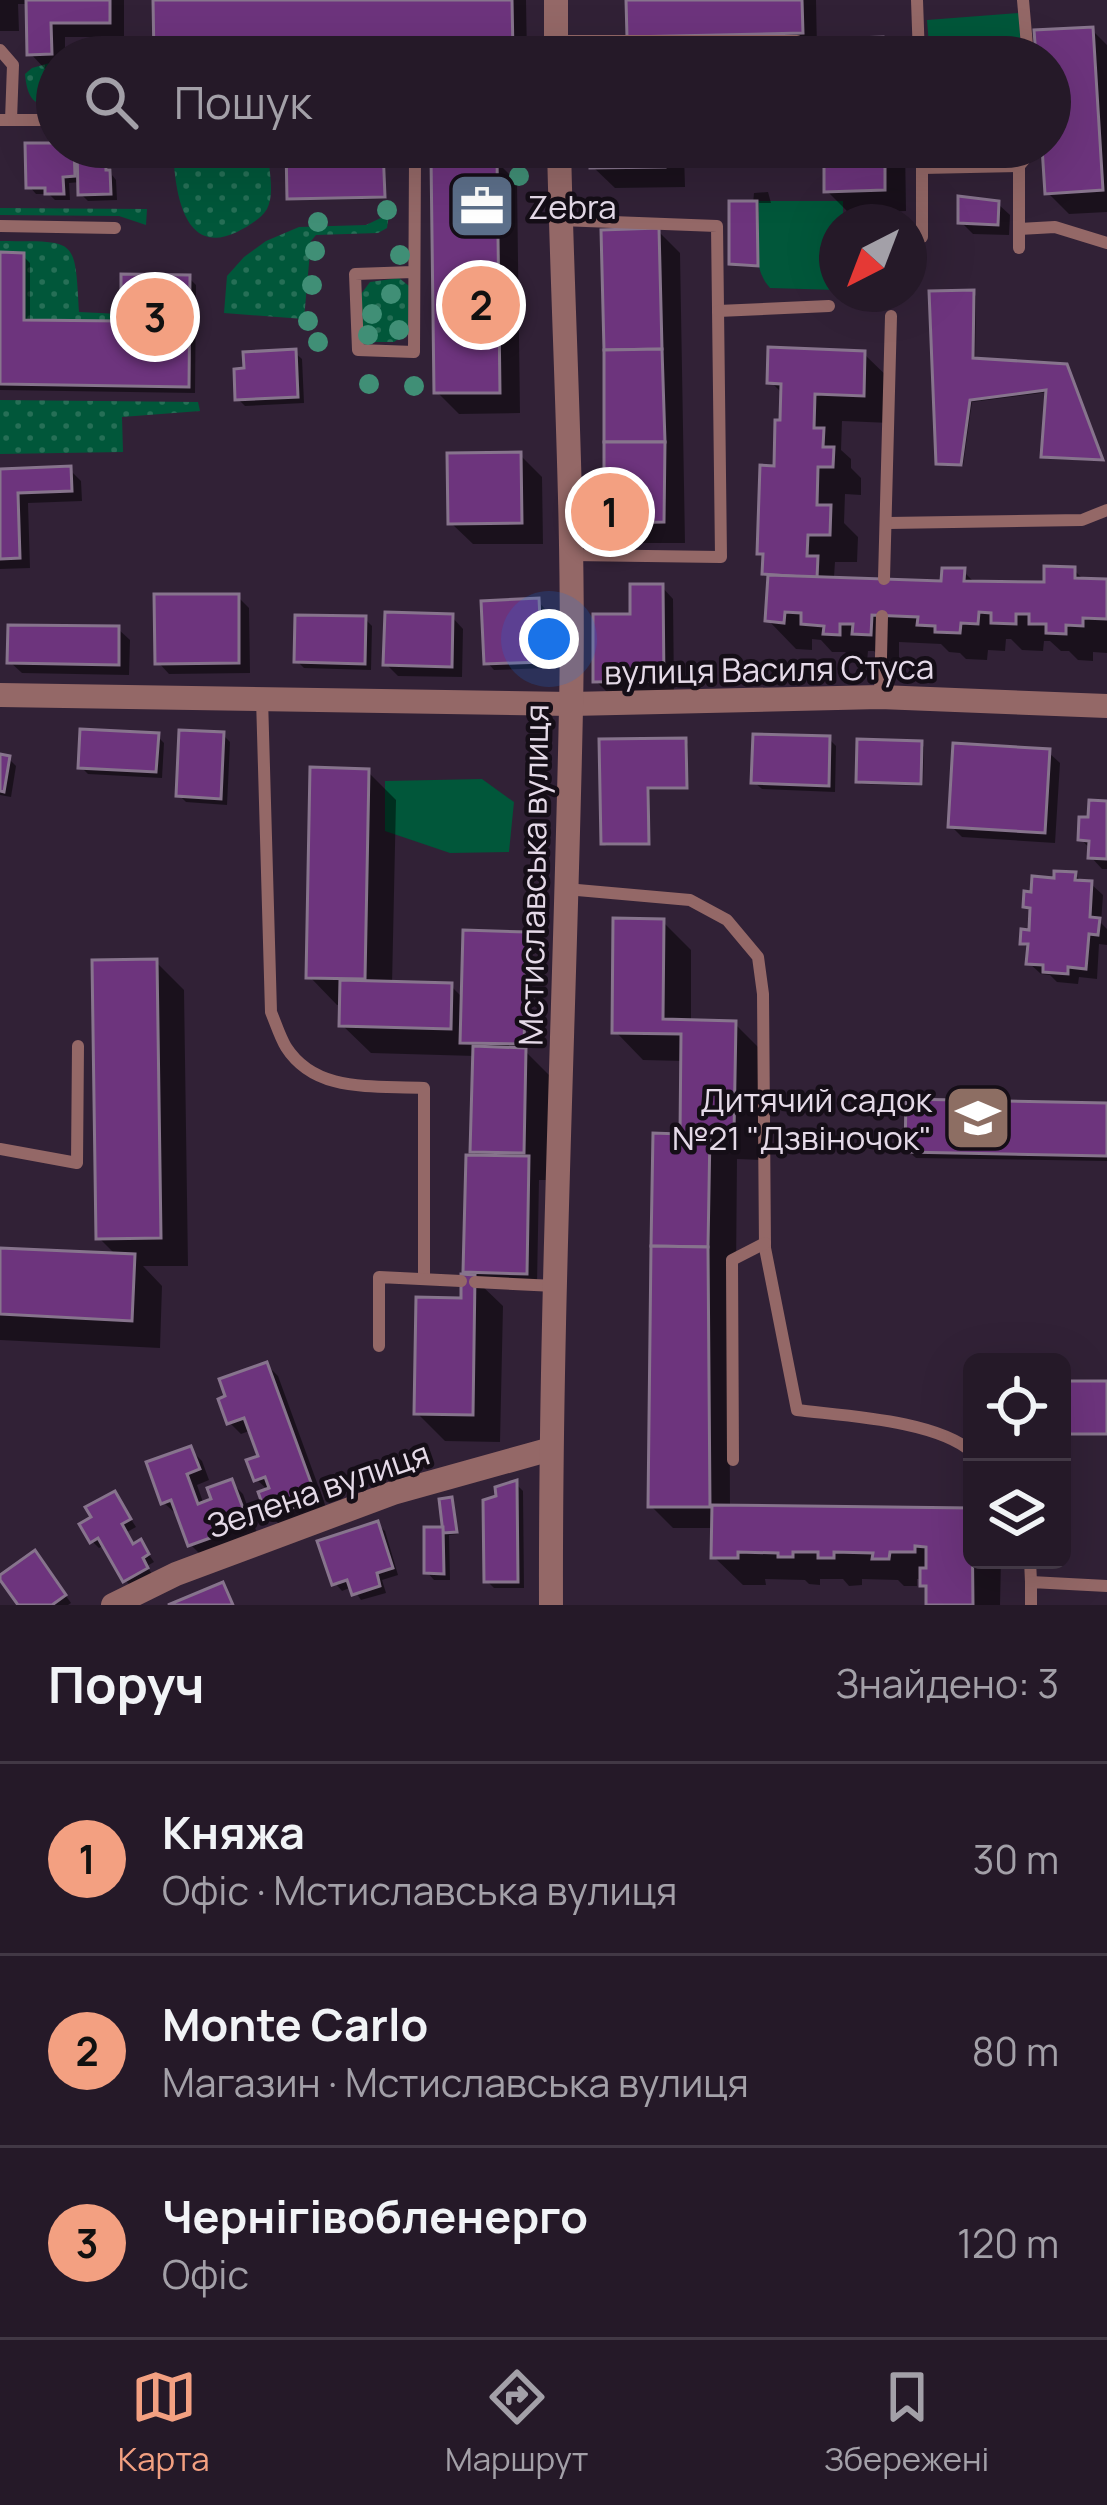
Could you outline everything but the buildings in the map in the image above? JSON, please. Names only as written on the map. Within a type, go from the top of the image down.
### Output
[{"type":"street","points":[[556,0],[556,36]]},
{"type":"street","name":"Мстиславська вулиця","points":[[550,1605],[550,1449],[571,704],[559,168]]},
{"type":"street","name":"вулиця Василя Стуса","points":[[0,695],[571,704],[880,697],[1107,706]]},
{"type":"street","name":"Зелена вулиця","points":[[113,1605],[176,1574],[393,1493],[550,1449]]},
{"type":"lane","points":[[917,0],[918,36]]},
{"type":"lane","points":[[1023,0],[1026,36]]},
{"type":"lane","points":[[0,50],[13,65],[6,120]]},
{"type":"lane","points":[[413,272],[355,274],[358,350],[414,352],[415,168]]},
{"type":"lane","points":[[922,168],[922,204]]},
{"type":"lane","points":[[1019,168],[1019,248]]},
{"type":"lane","points":[[560,220],[717,226],[721,557],[571,555]]},
{"type":"lane","points":[[0,226],[115,228]]},
{"type":"lane","points":[[1019,229],[1055,227],[1107,243]]},
{"type":"lane","points":[[718,311],[819,306]]},
{"type":"lane","points":[[884,579],[891,316]]},
{"type":"lane","points":[[887,523],[1082,520],[1107,510]]},
{"type":"lane","points":[[880,697],[882,616]]},
{"type":"lane","points":[[262,698],[271,1012],[285,1046],[325,1082],[424,1088],[424,1279]]},
{"type":"lane","points":[[566,889],[691,899],[727,920],[758,956],[763,994],[765,1243],[797,1410],[903,1424],[963,1444]]},
{"type":"lane","points":[[0,1149],[77,1163],[78,1046]]},
{"type":"lane","points":[[733,1460],[732,1260],[765,1243]]},
{"type":"lane","points":[[380,1346],[379,1277],[555,1286]]},
{"type":"lane","points":[[1030,1569],[1031,1605]]},
{"type":"lane","points":[[1031,1582],[1107,1586]]},
{"type":"green space","points":[[1019,13],[1020,36],[928,36],[927,20]]},
{"type":"green space","points":[[36,67],[36,102],[25,74]]},
{"type":"green space","points":[[174,168],[270,168],[267,209],[241,230],[220,237],[196,230],[178,193]]},
{"type":"green space","points":[[757,201],[843,201],[819,204],[819,289],[770,288],[757,259]]},
{"type":"green space","points":[[0,208],[147,209],[146,225],[119,216],[0,215]]},
{"type":"green space","points":[[389,214],[387,228],[378,233],[316,235],[311,241],[304,319],[224,313],[227,276],[266,241],[299,227],[366,225]]},
{"type":"green space","points":[[0,241],[44,242],[66,248],[76,269],[79,312],[120,314],[121,321],[24,320],[24,253],[0,252]]},
{"type":"green space","points":[[399,278],[409,286],[408,332],[394,342],[363,342],[361,294],[370,282]]},
{"type":"green space","points":[[0,400],[198,402],[200,411],[122,417],[123,452],[0,454]]},
{"type":"green space","points":[[482,779],[514,802],[509,852],[450,853],[385,831],[385,781]]},
{"type":"place","name":"Zebra","points":[[482,206]]},
{"type":"place","name":"Monte Carlo","points":[[481,305]]},
{"type":"place","name":"Чернігівобленерго","points":[[155,317]]},
{"type":"place","name":"Княжа","points":[[610,512]]},
{"type":"place","name":"Дитячий садок №21 \"Дзвіночок\"","points":[[978,1118]]}]
